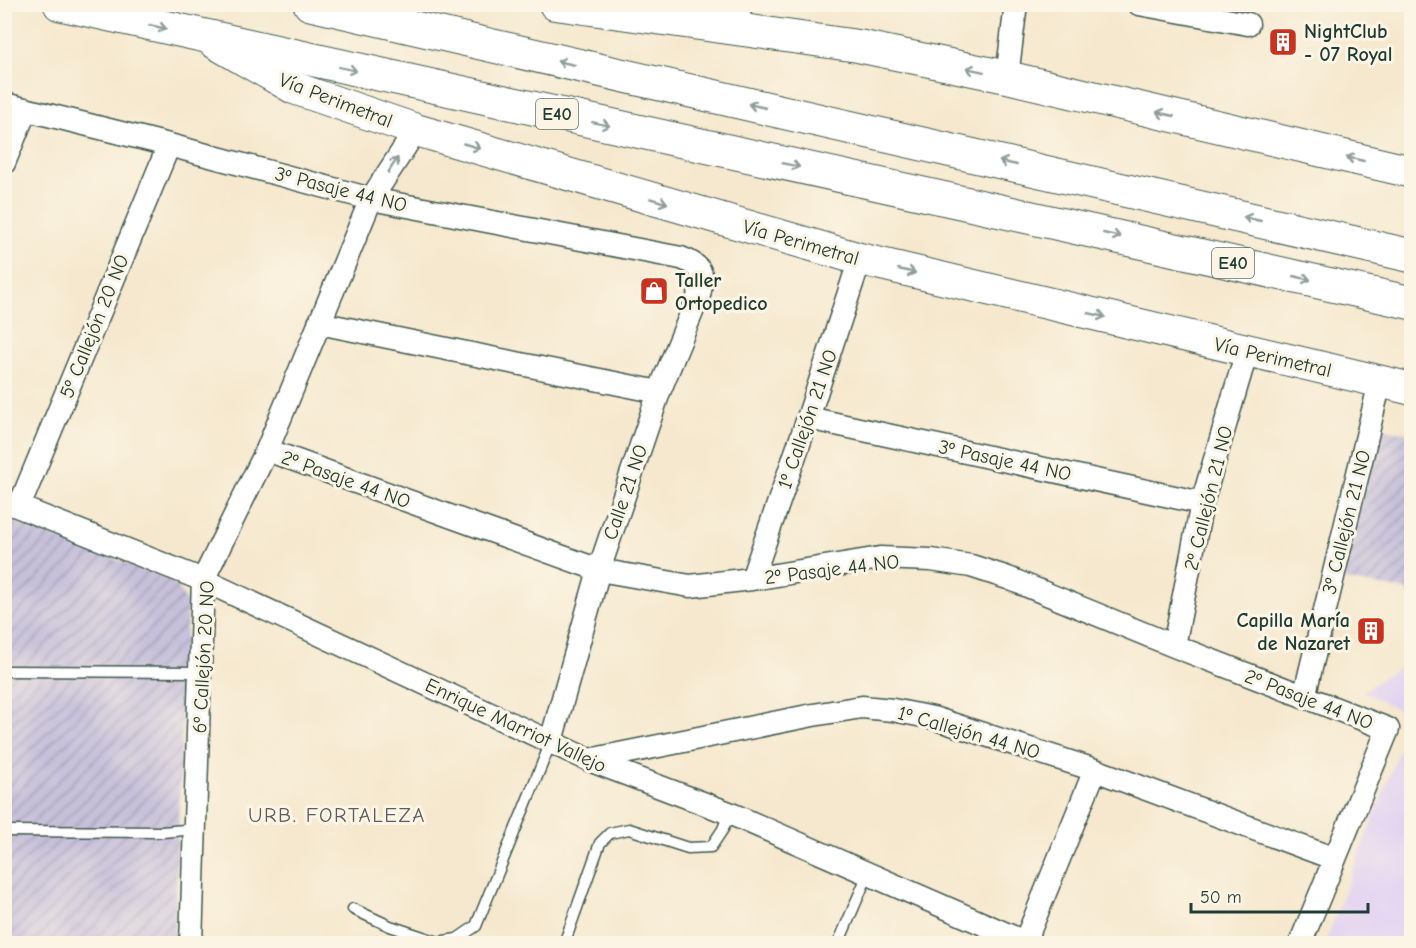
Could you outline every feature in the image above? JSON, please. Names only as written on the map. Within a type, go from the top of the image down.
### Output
[{"type":"highway","name":"Vía Perimetral","points":[[60,4],[1412,303]]},
{"type":"highway","name":"E40","points":[[310,4],[1412,255]]},
{"type":"main road","points":[[555,4],[858,46],[1007,77],[1412,172]]},
{"type":"main road","name":"Vía Perimetral","points":[[208,38],[294,88],[416,130],[860,259],[1412,389]]},
{"type":"street","points":[[689,4],[858,46]]},
{"type":"street","points":[[1007,77],[1016,4]]},
{"type":"street","points":[[1139,4],[1178,8],[1248,24]]},
{"type":"street","name":"3º Pasaje 44 NO","points":[[4,104],[371,199],[681,258]]},
{"type":"street","points":[[4,163],[27,109]]},
{"type":"street","name":"6º Callejón 20 NO","points":[[191,944],[203,580],[267,450],[371,199],[416,130]]},
{"type":"street","name":"5º Callejón 20 NO","points":[[12,504],[169,145]]},
{"type":"street","name":"Calle 21 NO","points":[[551,741],[599,570],[659,392],[699,295],[703,280],[699,269],[692,262],[681,258]]},
{"type":"street","name":"1º Callejón 21 NO","points":[[752,579],[860,259]]},
{"type":"street","points":[[320,323],[659,392]]},
{"type":"street","name":"2º Callejón 21 NO","points":[[1174,646],[1202,503],[1247,351]]},
{"type":"street","name":"3º Callejón 21 NO","points":[[1304,697],[1380,382]]},
{"type":"street","name":"3º Pasaje 44 NO","points":[[808,418],[1202,503]]},
{"type":"street","name":"2º Pasaje 44 NO","points":[[267,450],[599,570],[690,586],[752,579],[880,558],[931,560],[971,566],[1008,578],[1174,646],[1388,729],[1335,858]]},
{"type":"street","name":"Enrique Marriot Vallejo","points":[[12,504],[203,580],[590,760],[729,813],[1027,943]]},
{"type":"street","name":"1º Callejón 44 NO","points":[[590,760],[813,715],[862,707],[893,710],[933,718],[1095,770],[1335,858]]},
{"type":"street","points":[[1027,943],[1095,770]]},
{"type":"street","points":[[1300,944],[1335,858]]},
{"type":"lane","points":[[4,671],[201,672]]},
{"type":"lane","points":[[353,909],[390,926],[438,942],[457,939],[476,926],[551,741]]},
{"type":"lane","points":[[564,944],[600,843],[610,833],[629,829],[688,848],[711,847],[723,829],[729,813]]},
{"type":"lane","points":[[4,831],[126,832],[196,829]]},
{"type":"lane","points":[[838,944],[868,874]]},
{"type":"shaded area","points":[[1377,427],[1411,434],[1411,597],[1406,590],[1344,580]]},
{"type":"shaded area","points":[[4,518],[166,578],[178,587],[187,603],[174,943],[5,943]]},
{"type":"shaded area","points":[[1411,660],[1411,717],[1363,691]]},
{"type":"shaded area","points":[[1411,720],[1411,943],[1325,943]]},
{"type":"place","name":"NightClub - 07 Royal","points":[[1283,42]]},
{"type":"place","name":"Taller Ortopedico","points":[[654,291]]},
{"type":"place","name":"Capilla María de Nazaret","points":[[1371,631]]},
{"type":"district","name":"URB. FORTALEZA","points":[[337,815]]}]
